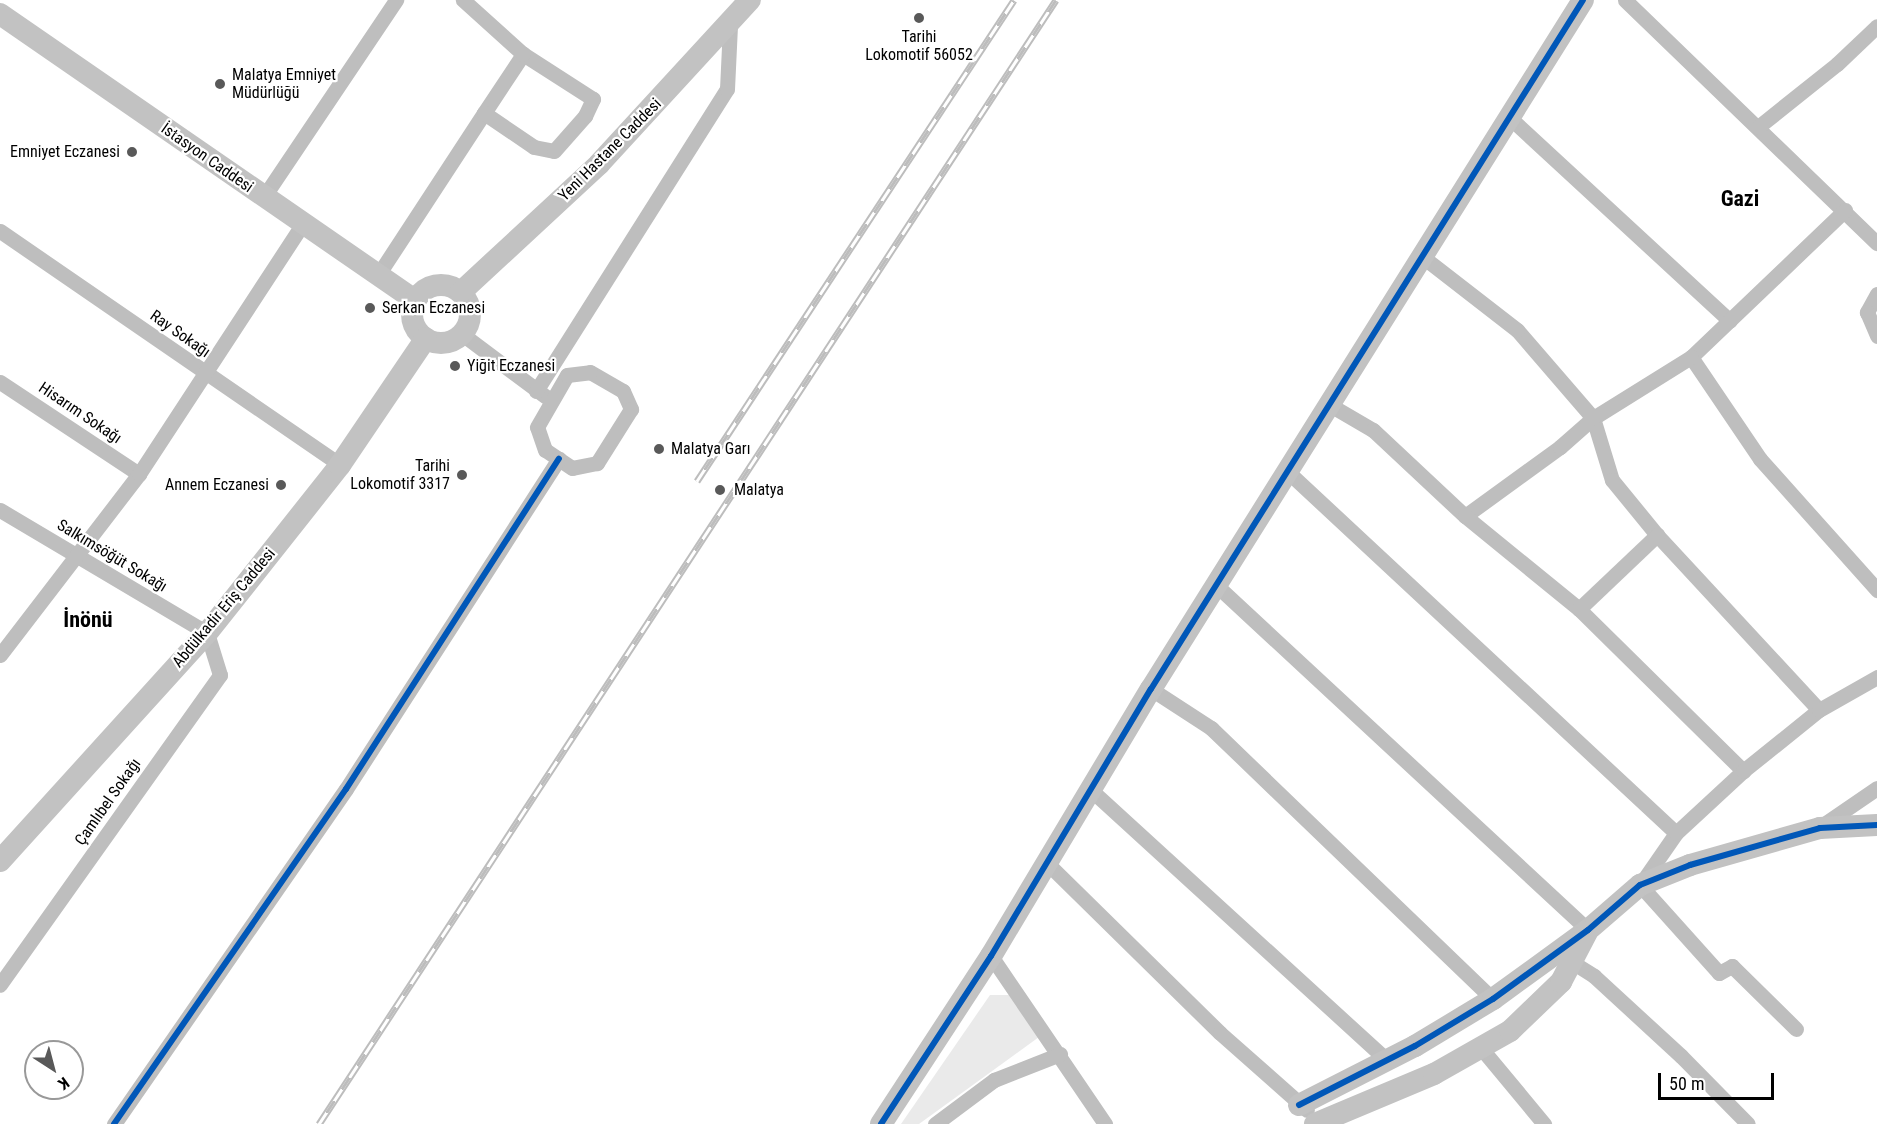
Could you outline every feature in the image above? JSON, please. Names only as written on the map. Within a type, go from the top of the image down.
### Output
[{"type":"street","points":[[263,198],[396,0]]},
{"type":"street","points":[[463,0],[523,54],[593,99],[585,116],[554,151],[534,147],[484,113]]},
{"type":"street","name":"Yeni Hastane Caddesi","points":[[460,292],[599,164],[730,26],[750,0]]},
{"type":"street","points":[[881,1124],[991,956],[1151,689],[1583,0]]},
{"type":"street","points":[[1625,0],[1877,243]]},
{"type":"street","name":"İstasyon Caddesi","points":[[0,14],[302,225],[416,301]]},
{"type":"street","points":[[536,391],[727,89],[730,26]]},
{"type":"street","points":[[1758,127],[1837,64],[1877,26]]},
{"type":"street","points":[[378,275],[523,54]]},
{"type":"street","points":[[1510,118],[1730,321]]},
{"type":"street","points":[[1465,516],[1560,447],[1593,418],[1691,357],[1845,210]]},
{"type":"street","points":[[0,655],[74,555],[139,474],[302,225]]},
{"type":"street","name":"Ray Sokağı","points":[[0,231],[204,374],[340,465]]},
{"type":"street","points":[[1423,256],[1517,330],[1593,418],[1612,480],[1657,535],[1819,710]]},
{"type":"street","points":[[443,285],[460,292],[470,317],[462,334],[444,342],[426,338],[414,323],[416,301],[434,286],[443,285]]},
{"type":"street","points":[[1877,294],[1867,312],[1877,336]]},
{"type":"street","points":[[462,334],[552,401]]},
{"type":"street","name":"Abdülkadir Eriş Caddesi","points":[[0,861],[207,633],[340,465],[426,338]]},
{"type":"street","points":[[1691,357],[1760,459],[1877,590]]},
{"type":"street","points":[[590,372],[622,391],[631,409],[597,463],[572,468],[559,459],[545,450],[537,427],[567,375],[590,372]]},
{"type":"street","name":"Hisarım Sokağı","points":[[0,382],[139,474]]},
{"type":"street","points":[[1330,405],[1373,430],[1465,516],[1579,609],[1743,771]]},
{"type":"street","points":[[114,1124],[346,789],[559,459]]},
{"type":"street","points":[[1287,471],[1676,833]]},
{"type":"street","name":"Salkımsöğüt Sokağı","points":[[0,510],[207,633]]},
{"type":"street","points":[[1579,609],[1657,535]]},
{"type":"street","points":[[1216,585],[1588,930]]},
{"type":"street","name":"Çamlıbel Sokağı","points":[[0,984],[5,965],[220,675],[207,633]]},
{"type":"street","points":[[1299,1105],[1387,1060],[1493,999],[1588,930],[1640,885],[1676,833],[1743,771],[1819,710],[1877,677]]},
{"type":"street","points":[[1151,689],[1211,728],[1259,778],[1493,999]]},
{"type":"street","points":[[1820,828],[1877,788]]},
{"type":"street","points":[[1091,790],[1387,1060]]},
{"type":"street","points":[[1640,885],[1690,865],[1820,828],[1877,825]]},
{"type":"street","points":[[1048,864],[1220,1034],[1320,1123],[1434,1074],[1510,1031],[1562,982],[1588,930]]},
{"type":"street","points":[[1640,885],[1719,973],[1732,966],[1796,1029]]},
{"type":"street","points":[[991,956],[1060,1054],[1105,1124]]},
{"type":"street","points":[[1572,962],[1594,976],[1682,1056],[1748,1124]]},
{"type":"street","points":[[1481,1048],[1544,1124]]},
{"type":"street","points":[[935,1124],[994,1080],[1060,1054]]},
{"type":"shaded area","points":[[990,995],[1013,995],[1039,1037],[919,1124],[901,1124]]},
{"type":"railway","points":[[697,481],[1014,0]]},
{"type":"railway","points":[[319,1124],[1056,0]]},
{"type":"cycle path","points":[[881,1124],[991,956],[1151,689],[1583,0]]},
{"type":"cycle path","points":[[114,1124],[346,789],[559,459]]},
{"type":"cycle path","points":[[1299,1105],[1415,1046],[1493,999],[1588,930],[1640,885],[1690,865],[1820,828],[1877,825]]},
{"type":"place","name":"Tarihi Lokomotif 56052","points":[[919,18]]},
{"type":"place","name":"Malatya Emniyet Müdürlüğü","points":[[220,84]]},
{"type":"place","name":"Emniyet Eczanesi","points":[[132,152]]},
{"type":"place","name":"Serkan Eczanesi","points":[[370,308]]},
{"type":"place","name":"Yiğit Eczanesi","points":[[455,366]]},
{"type":"place","name":"Malatya Garı","points":[[659,449]]},
{"type":"place","name":"Tarihi Lokomotif 3317","points":[[462,475]]},
{"type":"place","name":"Annem Eczanesi","points":[[281,485]]},
{"type":"place","name":"Malatya","points":[[720,490]]},
{"type":"district","name":"Gazi","points":[[1740,199]]},
{"type":"district","name":"İnönü","points":[[88,620]]}]
